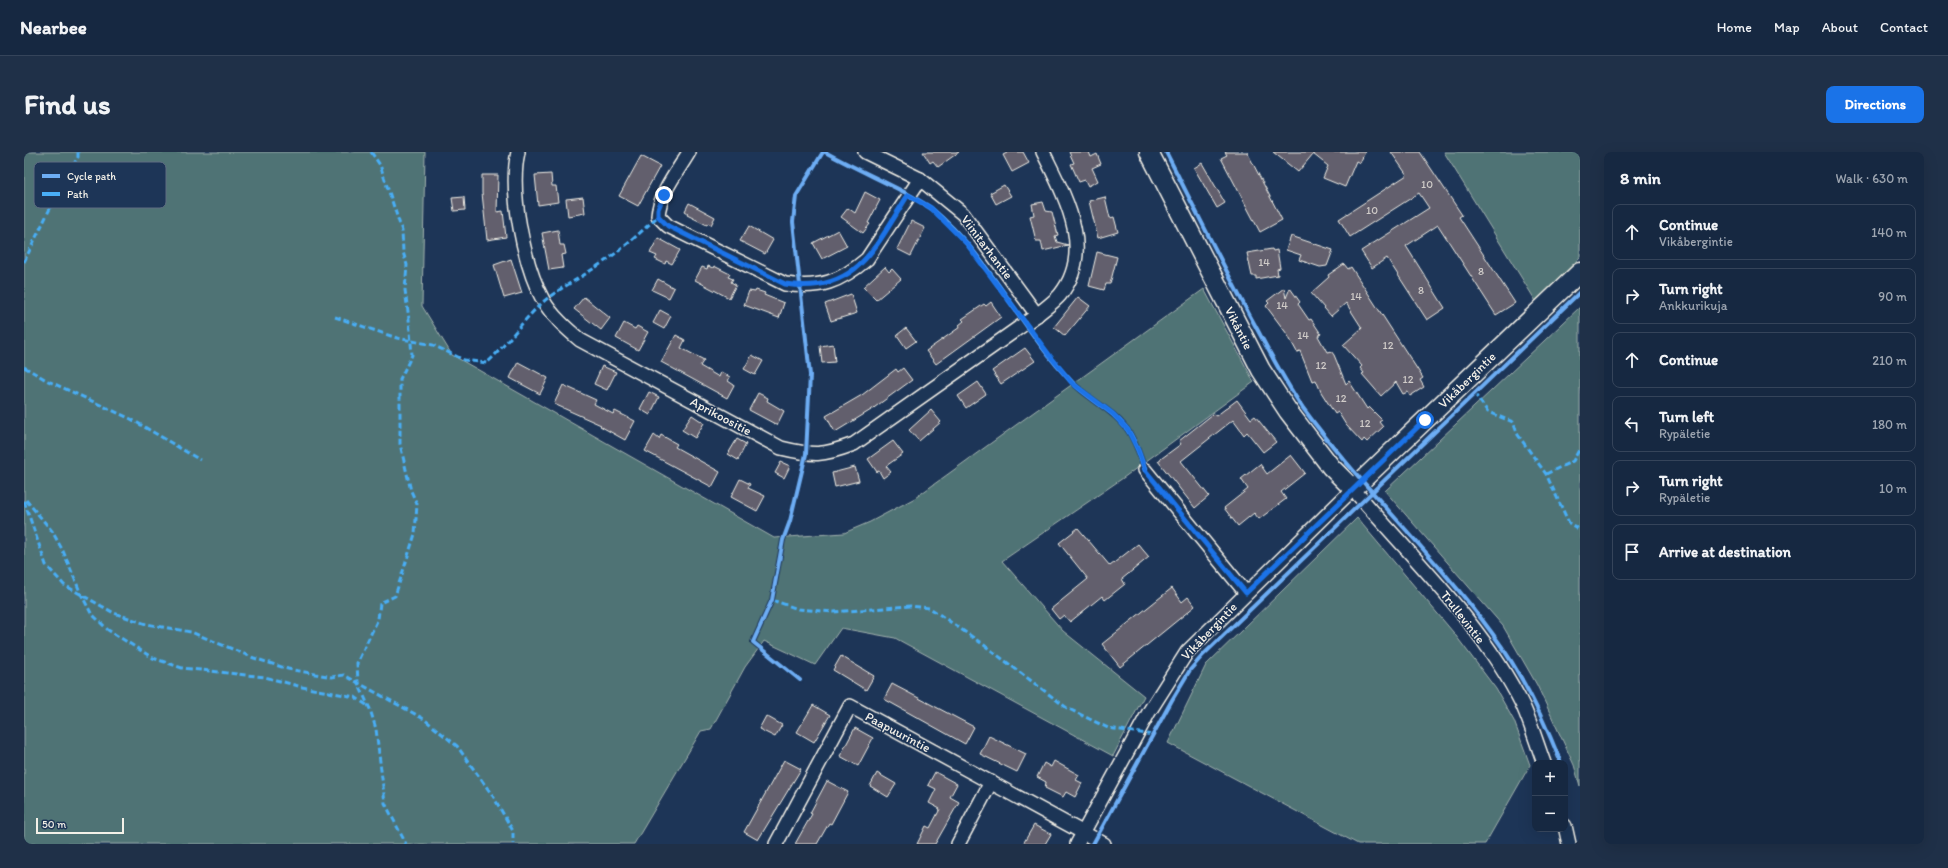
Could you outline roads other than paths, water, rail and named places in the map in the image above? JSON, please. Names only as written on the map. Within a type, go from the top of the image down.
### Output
[{"type":"street","name":"Aprikoositie","points":[[518,152],[515,184],[529,270],[544,301],[562,324],[580,340],[780,448],[808,455],[830,453],[854,444],[1037,315],[1059,295],[1066,286],[1072,272],[1076,254],[1073,219],[1065,197],[1043,152]]},
{"type":"street","points":[[689,152],[664,195],[658,209],[658,216],[668,226],[785,284],[800,286],[833,282],[855,269],[867,259],[920,179]]},
{"type":"street","name":"Viinitarhantie","points":[[865,152],[920,179],[963,214],[1037,315]]},
{"type":"street","name":"Vikåntie","points":[[1149,152],[1261,370],[1288,412],[1331,467],[1353,489]]},
{"type":"street","name":"Vikåbergintie","points":[[1080,838],[1149,712],[1179,662],[1191,647],[1353,489],[1580,272]]},
{"type":"street","points":[[1145,470],[1246,593]]},
{"type":"street","name":"Trullevintie","points":[[1353,489],[1413,555],[1483,641],[1505,674],[1523,707],[1543,760]]},
{"type":"street","name":"Paapuurintie","points":[[776,844],[850,706],[991,782],[1080,838],[1104,844]]},
{"type":"street","points":[[958,844],[991,782]]},
{"type":"street","points":[[1566,832],[1569,844]]}]
